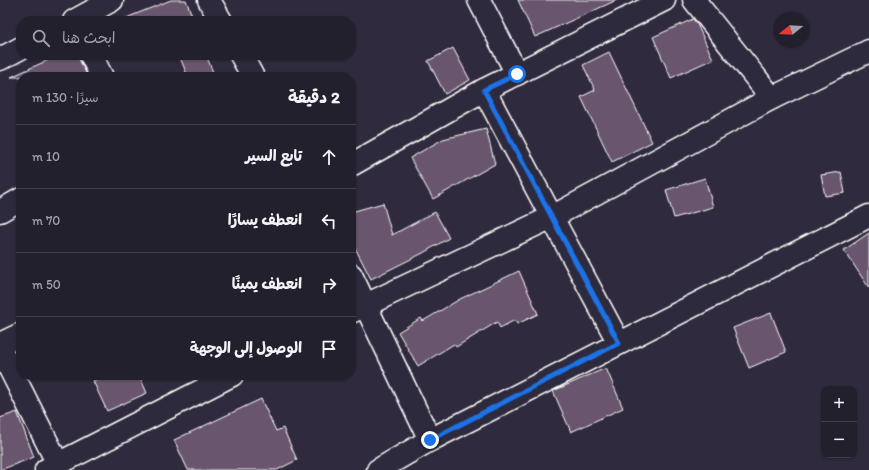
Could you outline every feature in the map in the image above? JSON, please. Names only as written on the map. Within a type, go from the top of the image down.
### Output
[{"type":"street","points":[[83,16],[112,0]]},
{"type":"street","points":[[209,0],[218,16]]},
{"type":"street","points":[[479,0],[517,74]]},
{"type":"street","points":[[356,162],[484,90],[664,0]]},
{"type":"street","points":[[694,0],[772,98]]},
{"type":"street","points":[[430,440],[358,308],[552,217],[772,98],[869,50]]},
{"type":"street","points":[[0,59],[16,51]]},
{"type":"street","points":[[94,60],[100,72]]},
{"type":"street","points":[[484,90],[619,343]]},
{"type":"street","points":[[0,211],[16,202]]},
{"type":"street","points":[[378,470],[430,440],[869,216]]},
{"type":"street","points":[[0,344],[16,336]]},
{"type":"street","points":[[0,349],[52,467],[222,380]]},
{"type":"building","points":[[171,0],[186,0],[192,16],[131,16]]},
{"type":"building","points":[[518,0],[617,0],[535,37]]},
{"type":"building","points":[[693,19],[697,24],[713,59],[671,78],[653,37]]},
{"type":"building","points":[[453,48],[470,80],[445,94],[428,61]]},
{"type":"building","points":[[609,52],[652,142],[612,162],[581,97],[595,90],[583,65]]},
{"type":"building","points":[[48,60],[80,60],[86,72],[22,72]]},
{"type":"building","points":[[181,60],[208,60],[213,72],[186,72]]},
{"type":"building","points":[[486,129],[495,164],[433,199],[410,158],[443,139]]},
{"type":"building","points":[[841,172],[845,193],[825,196],[821,175]]},
{"type":"building","points":[[705,178],[713,207],[674,218],[666,190]]},
{"type":"building","points":[[383,203],[392,235],[435,212],[449,238],[371,279],[356,250],[356,211]]},
{"type":"building","points":[[869,233],[869,288],[844,250]]},
{"type":"building","points":[[519,271],[538,314],[517,324],[515,320],[500,328],[497,322],[456,347],[454,344],[418,366],[398,332],[421,318],[423,321],[460,299]]},
{"type":"building","points":[[771,313],[786,352],[749,368],[733,328]]},
{"type":"building","points":[[606,368],[623,408],[571,432],[553,391]]},
{"type":"building","points":[[141,380],[147,393],[107,411],[93,381]]},
{"type":"building","points":[[261,399],[276,431],[283,428],[297,460],[277,470],[188,470],[174,440]]},
{"type":"building","points":[[17,412],[34,457],[0,470],[0,418]]},
{"type":"route","points":[[430,440],[619,343],[484,90],[517,74]]}]
